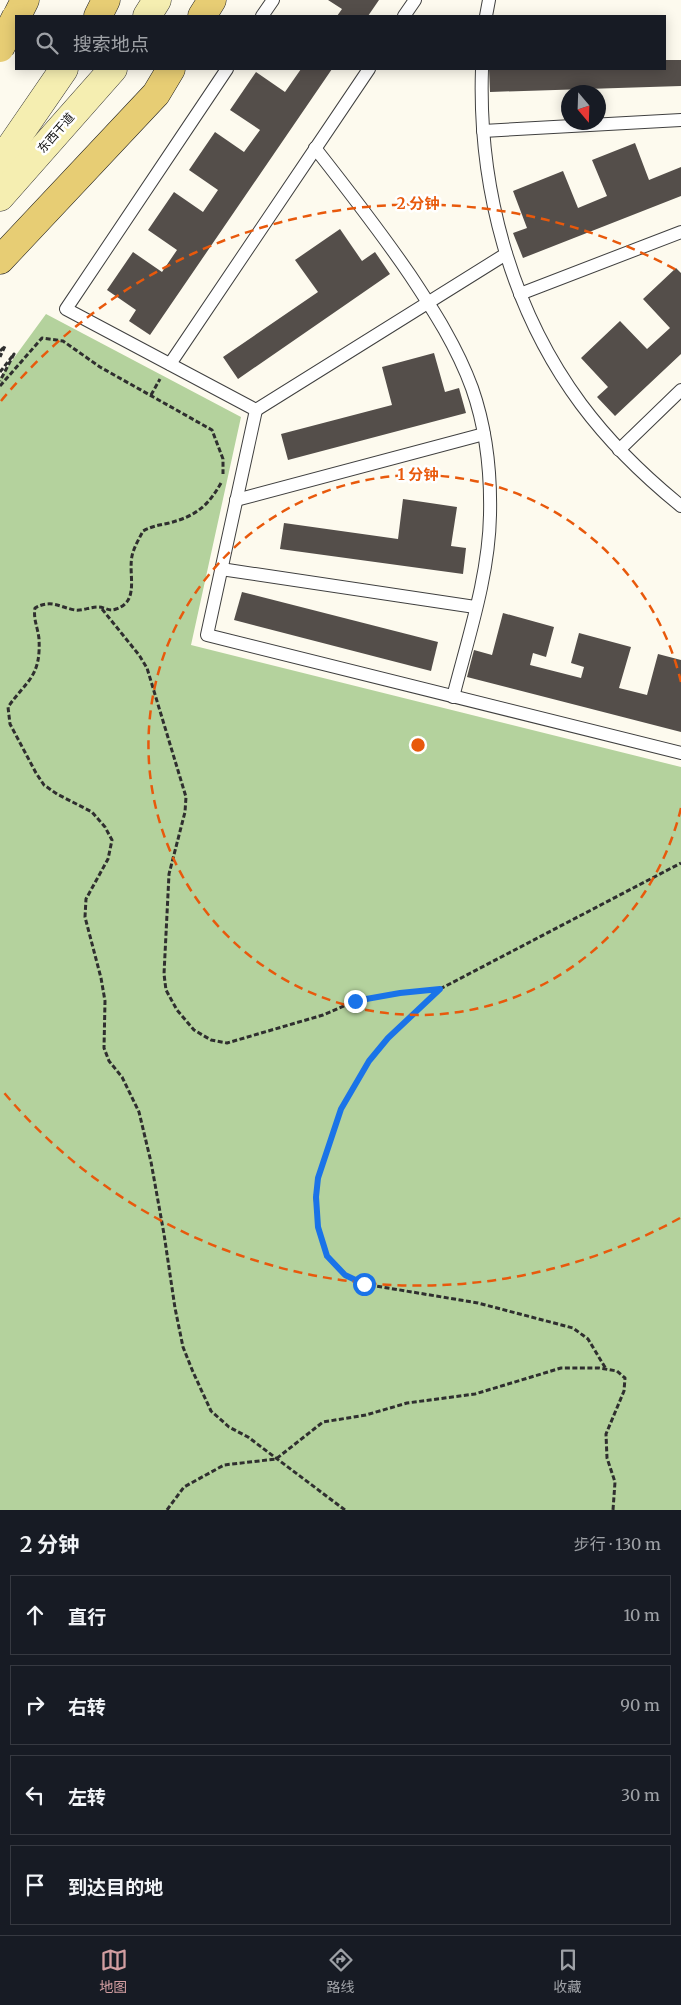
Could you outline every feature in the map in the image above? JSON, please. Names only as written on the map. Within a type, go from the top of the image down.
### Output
[{"type":"main road","points":[[17,15],[25,0]]},
{"type":"main road","points":[[99,15],[106,0]]},
{"type":"main road","points":[[100,15],[112,0]]},
{"type":"main road","points":[[148,15],[157,0]]},
{"type":"main road","points":[[203,15],[212,0]]},
{"type":"main road","points":[[0,48],[15,19]]},
{"type":"main road","points":[[0,162],[63,70]]},
{"type":"main road","name":"东西干道","points":[[0,197],[112,70]]},
{"type":"main road","points":[[4,248],[156,94],[170,70]]},
{"type":"lane","points":[[263,15],[273,0]]},
{"type":"lane","points":[[405,15],[415,0]]},
{"type":"lane","points":[[486,15],[489,0]]},
{"type":"lane","points":[[226,70],[66,309],[256,410]]},
{"type":"lane","points":[[170,364],[368,70]]},
{"type":"lane","points":[[482,70],[483,130],[489,181],[506,254],[520,294],[558,369],[581,404],[618,450],[681,506]]},
{"type":"lane","points":[[483,130],[681,120]]},
{"type":"lane","points":[[315,148],[355,198],[428,302],[460,359],[472,389],[484,434],[490,484],[488,548],[453,696]]},
{"type":"lane","points":[[520,294],[681,232]]},
{"type":"lane","points":[[506,254],[256,410],[207,635],[681,753]]},
{"type":"lane","points":[[618,450],[681,390]]},
{"type":"lane","points":[[236,500],[484,434]]},
{"type":"lane","points":[[222,569],[475,607]]},
{"type":"path","points":[[0,386],[42,338],[63,341],[100,367],[212,430],[217,439],[223,459],[222,481],[211,500],[187,518],[159,524],[143,531],[132,556],[131,597],[117,609],[110,611],[100,607],[76,610],[50,603],[36,608],[34,615],[39,640],[38,667],[30,681],[8,707],[10,724],[44,785],[56,794],[92,812],[106,827],[112,840],[108,859],[86,899],[85,917],[104,994],[104,1048],[108,1061],[122,1076],[139,1112],[151,1162],[164,1234],[174,1308],[183,1347],[211,1410],[229,1427],[248,1437],[346,1510]]},
{"type":"path","points":[[0,351],[5,346],[0,357]]},
{"type":"path","points":[[0,372],[14,354],[0,381]]},
{"type":"path","points":[[100,607],[139,655],[146,668],[186,797],[185,812],[169,874],[164,974],[166,990],[176,1010],[194,1030],[211,1040],[227,1043],[323,1015],[355,1001],[400,993],[440,989]]},
{"type":"path","points":[[606,1369],[588,1340],[573,1328],[478,1303],[364,1284],[345,1275],[327,1256],[318,1227],[316,1197],[318,1178],[341,1109],[369,1061],[388,1038],[440,989],[681,863]]},
{"type":"path","points":[[167,1510],[184,1487],[224,1465],[276,1459],[323,1422],[366,1415],[407,1403],[474,1394],[561,1368],[606,1369],[617,1371],[625,1378],[624,1391],[606,1434],[607,1458],[615,1482],[613,1510]]},
{"type":"green space","points":[[46,314],[241,417],[191,645],[681,767],[681,1510],[0,1510],[0,377]]},
{"type":"building","points":[[328,0],[379,0],[369,15],[338,15],[342,9]]},
{"type":"building","points":[[666,60],[681,60],[681,86],[606,88],[606,85],[561,85],[561,90],[490,92],[489,70],[666,70]]},
{"type":"building","points":[[300,70],[331,70],[150,335],[129,321],[136,310],[107,290],[133,252],[162,272],[177,250],[148,230],[174,192],[203,212],[218,190],[189,170],[215,132],[244,152],[260,130],[230,110],[256,72],[285,92]]},
{"type":"building","points":[[635,143],[649,180],[681,167],[681,196],[523,258],[513,233],[527,228],[513,191],[563,171],[578,208],[607,196],[592,160]]},
{"type":"building","points":[[340,229],[362,261],[375,252],[390,274],[238,379],[223,357],[318,292],[295,260]]},
{"type":"building","points":[[676,268],[681,273],[681,354],[615,416],[597,397],[608,387],[581,358],[620,321],[647,349],[670,328],[643,299]]},
{"type":"building","points":[[434,353],[445,392],[459,388],[466,413],[288,460],[281,434],[392,405],[382,367]]},
{"type":"building","points":[[403,499],[457,507],[451,546],[466,548],[463,574],[280,549],[284,523],[398,539]]},
{"type":"building","points":[[242,592],[438,642],[431,671],[234,620]]},
{"type":"building","points":[[503,613],[554,627],[546,657],[533,653],[530,665],[581,678],[584,667],[571,663],[579,633],[631,647],[619,688],[647,695],[658,654],[681,660],[681,732],[467,677],[474,650],[492,655]]},
{"type":"route","points":[[355,1001],[400,993],[440,989],[388,1038],[369,1061],[341,1109],[318,1178],[316,1197],[318,1227],[327,1256],[345,1275],[364,1284]]}]
